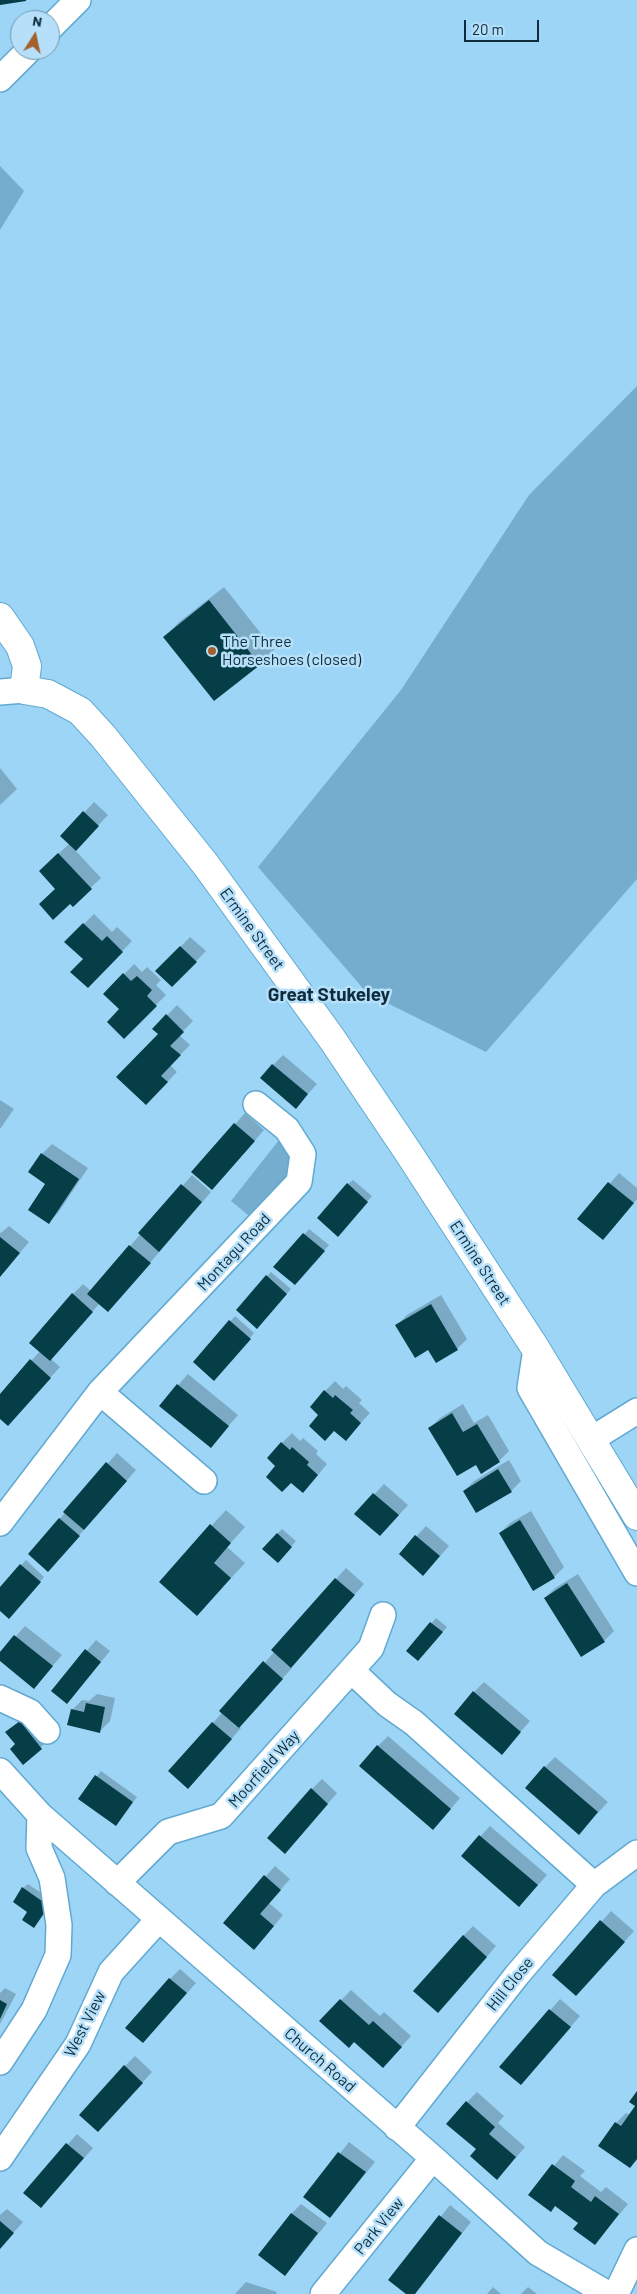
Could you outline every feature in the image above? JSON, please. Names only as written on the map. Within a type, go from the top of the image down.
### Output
[{"type":"street","points":[[60,18],[78,0]]},
{"type":"street","points":[[0,79],[19,60]]},
{"type":"street","name":"Ermine Street","points":[[0,617],[20,646],[27,666],[12,691],[48,694],[80,711],[121,758],[206,865],[332,1039],[391,1126],[536,1349],[637,1516]]},
{"type":"street","name":"Montagu Road","points":[[0,1524],[100,1392],[299,1182],[303,1154],[287,1129],[256,1104]]},
{"type":"street","points":[[536,1349],[530,1388],[637,1573]]},
{"type":"street","points":[[100,1392],[204,1481]]},
{"type":"street","points":[[592,1439],[637,1412]]},
{"type":"street","name":"Moorfield Way","points":[[117,1883],[168,1832],[221,1816],[372,1648],[383,1616]]},
{"type":"street","points":[[352,1671],[387,1704],[414,1722],[594,1885]]},
{"type":"street","points":[[0,1698],[30,1712],[47,1731]]},
{"type":"street","name":"Church Road","points":[[0,1771],[40,1814],[117,1883],[397,2128],[434,2158],[538,2253],[608,2294]]},
{"type":"street","points":[[0,2062],[34,2010],[58,1955],[59,1925],[52,1878],[39,1848],[40,1814]]},
{"type":"street","name":"Hill Close","points":[[397,2128],[516,1975],[594,1885],[637,1853]]},
{"type":"street","name":"West View","points":[[0,2158],[78,2044],[111,1972],[159,1919]]},
{"type":"street","name":"Park View","points":[[323,2294],[434,2158]]},
{"type":"street","points":[[616,2294],[637,2250]]},
{"type":"shaded area","points":[[0,166],[24,191],[0,230]]},
{"type":"shaded area","points":[[637,386],[637,879],[486,1052],[367,993],[258,867],[401,690],[529,495]]},
{"type":"shaded area","points":[[279,1140],[292,1160],[291,1176],[254,1220],[231,1201]]},
{"type":"building","points":[[0,0],[26,0],[26,1],[0,5]]},
{"type":"building","name":"The Three Horseshoes (closed)","points":[[209,600],[260,665],[214,701],[163,637]]},
{"type":"building","points":[[83,811],[99,826],[76,851],[60,836]]},
{"type":"building","points":[[58,853],[92,889],[73,907],[70,904],[53,920],[39,904],[55,889],[39,871]]},
{"type":"building","points":[[83,923],[102,941],[107,936],[123,952],[88,988],[70,972],[83,959],[64,942]]},
{"type":"building","points":[[180,946],[197,962],[172,987],[155,971]]},
{"type":"building","points":[[123,973],[131,981],[137,976],[152,990],[147,996],[157,1006],[124,1039],[107,1022],[119,1009],[103,994]]},
{"type":"building","points":[[166,1014],[184,1032],[170,1046],[181,1055],[161,1076],[168,1082],[146,1105],[116,1077],[158,1034],[152,1029]]},
{"type":"building","points":[[272,1064],[308,1094],[296,1109],[260,1078]]},
{"type":"building","points":[[234,1123],[255,1141],[212,1190],[191,1172]]},
{"type":"building","points":[[41,1153],[79,1179],[49,1224],[28,1210],[45,1184],[28,1172]]},
{"type":"building","points":[[608,1182],[634,1203],[603,1240],[577,1219]]},
{"type":"building","points":[[347,1183],[368,1202],[338,1237],[317,1218]]},
{"type":"building","points":[[181,1184],[202,1202],[159,1252],[138,1233]]},
{"type":"building","points":[[303,1233],[325,1251],[295,1285],[273,1267]]},
{"type":"building","points":[[0,1237],[20,1253],[0,1277]]},
{"type":"building","points":[[129,1245],[151,1263],[108,1312],[87,1294]]},
{"type":"building","points":[[266,1275],[287,1294],[257,1329],[236,1310]]},
{"type":"building","points":[[72,1293],[93,1312],[50,1361],[29,1343]]},
{"type":"building","points":[[431,1304],[458,1350],[436,1363],[428,1350],[415,1358],[395,1325]]},
{"type":"building","points":[[229,1320],[251,1339],[214,1381],[193,1362]]},
{"type":"building","points":[[30,1359],[51,1378],[8,1426],[0,1419],[0,1394]]},
{"type":"building","points":[[177,1384],[229,1426],[211,1448],[159,1406]]},
{"type":"building","points":[[324,1390],[333,1398],[335,1395],[353,1410],[350,1413],[361,1423],[346,1441],[334,1431],[325,1441],[309,1426],[318,1415],[310,1407]]},
{"type":"building","points":[[452,1413],[463,1432],[477,1424],[500,1462],[481,1474],[476,1465],[457,1476],[428,1428]]},
{"type":"building","points":[[281,1442],[290,1450],[292,1447],[309,1462],[307,1465],[318,1475],[303,1493],[291,1483],[282,1492],[266,1477],[275,1466],[267,1458]]},
{"type":"building","points":[[106,1462],[127,1481],[84,1530],[63,1512]]},
{"type":"building","points":[[498,1469],[512,1492],[476,1513],[463,1491]]},
{"type":"building","points":[[373,1493],[399,1515],[380,1536],[354,1514]]},
{"type":"building","points":[[59,1518],[80,1536],[48,1572],[28,1554]]},
{"type":"building","points":[[520,1520],[555,1578],[533,1591],[499,1533]]},
{"type":"building","points":[[210,1524],[231,1543],[214,1563],[231,1578],[197,1616],[159,1582]]},
{"type":"building","points":[[277,1533],[292,1547],[278,1563],[262,1549]]},
{"type":"building","points":[[415,1535],[440,1556],[423,1576],[399,1554]]},
{"type":"building","points":[[20,1564],[41,1582],[9,1619],[0,1611],[0,1587]]},
{"type":"building","points":[[335,1578],[355,1595],[291,1668],[271,1650]]},
{"type":"building","points":[[567,1583],[605,1642],[581,1657],[544,1598]]},
{"type":"building","points":[[430,1622],[443,1632],[418,1661],[406,1651]]},
{"type":"building","points":[[14,1635],[53,1666],[34,1689],[0,1661],[0,1652]]},
{"type":"building","points":[[85,1649],[101,1662],[67,1704],[51,1691]]},
{"type":"building","points":[[263,1661],[283,1679],[239,1728],[219,1711]]},
{"type":"building","points":[[473,1691],[521,1732],[502,1755],[454,1714]]},
{"type":"building","points":[[86,1703],[105,1707],[100,1733],[67,1725],[71,1709],[84,1712]]},
{"type":"building","points":[[20,1721],[42,1749],[23,1765],[10,1749],[15,1744],[5,1732]]},
{"type":"building","points":[[212,1722],[232,1739],[188,1789],[168,1771]]},
{"type":"building","points":[[377,1745],[451,1809],[433,1830],[359,1766]]},
{"type":"building","points":[[544,1766],[598,1812],[579,1835],[525,1788]]},
{"type":"building","points":[[95,1775],[133,1802],[116,1826],[78,1799]]},
{"type":"building","points":[[311,1788],[328,1804],[285,1854],[267,1838]]},
{"type":"building","points":[[479,1835],[538,1885],[519,1907],[461,1856]]},
{"type":"building","points":[[264,1875],[281,1890],[260,1914],[274,1926],[254,1950],[223,1923]]},
{"type":"building","points":[[22,1887],[49,1906],[34,1928],[22,1920],[27,1912],[13,1902]]},
{"type":"building","points":[[600,1920],[625,1942],[576,1996],[552,1975]]},
{"type":"building","points":[[463,1935],[487,1957],[438,2013],[413,1991]]},
{"type":"building","points":[[169,1978],[187,1993],[143,2043],[125,2028]]},
{"type":"building","points":[[340,1999],[369,2025],[373,2021],[402,2047],[383,2068],[354,2042],[349,2048],[319,2021]]},
{"type":"building","points":[[0,2000],[7,2004],[0,2019]]},
{"type":"building","points":[[549,2009],[571,2027],[521,2085],[499,2067]]},
{"type":"building","points":[[124,2065],[143,2083],[98,2132],[79,2115]]},
{"type":"building","points":[[637,2091],[637,2159],[630,2168],[598,2146],[615,2122],[621,2126],[635,2106],[629,2102]]},
{"type":"building","points":[[466,2101],[495,2127],[489,2134],[516,2157],[497,2180],[470,2156],[476,2149],[446,2124]]},
{"type":"building","points":[[66,2143],[84,2158],[41,2208],[23,2193]]},
{"type":"building","points":[[338,2152],[366,2172],[330,2218],[303,2197]]},
{"type":"building","points":[[552,2164],[575,2181],[571,2187],[591,2202],[595,2196],[619,2214],[595,2245],[573,2229],[578,2223],[555,2206],[551,2212],[528,2195]]},
{"type":"building","points":[[291,2213],[318,2233],[285,2276],[258,2255]]},
{"type":"building","points":[[439,2215],[462,2233],[415,2294],[406,2294],[388,2280]]},
{"type":"building","points":[[0,2221],[14,2233],[0,2249]]},
{"type":"place","name":"The Three Horseshoes (closed)","points":[[212,651]]},
{"type":"district","name":"Great Stukeley","points":[[329,995]]}]
